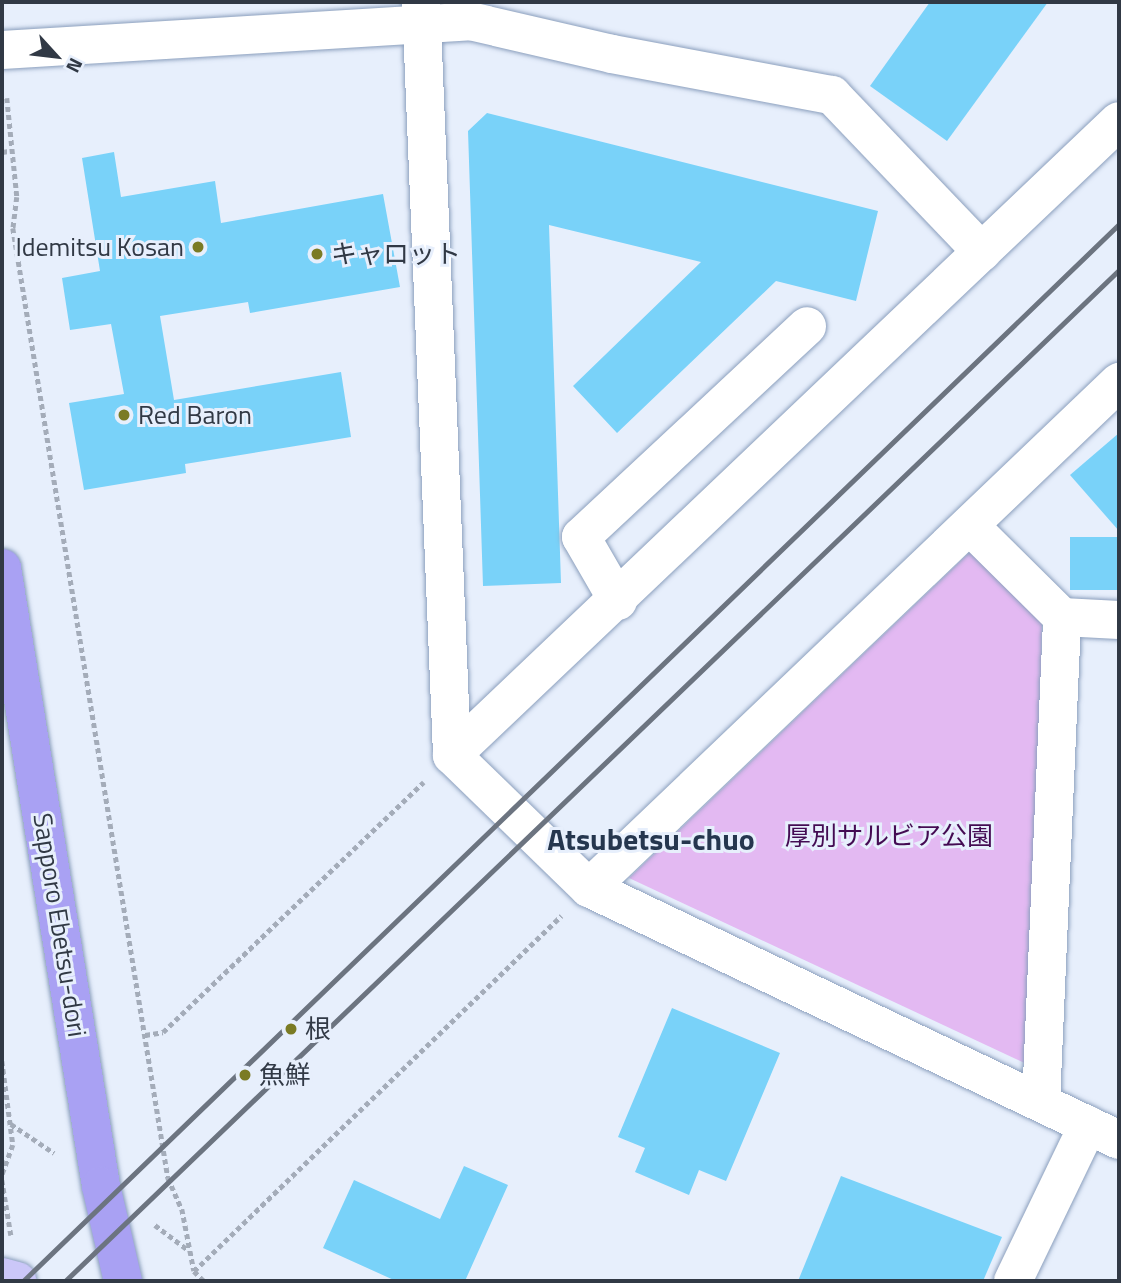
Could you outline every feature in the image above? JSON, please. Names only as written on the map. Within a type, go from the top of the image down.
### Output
[{"type":"highway","name":"Sapporo Ebetsu-dori","points":[[2,568],[13,709],[101,1186],[124,1281]]},
{"type":"main road","points":[[2,1277],[17,1281]]},
{"type":"street","points":[[420,11],[452,755],[589,888],[1104,1133],[1013,1281]]},
{"type":"street","points":[[2,50],[420,11],[612,54],[832,95],[982,252]]},
{"type":"street","points":[[452,755],[618,601],[1119,121]]},
{"type":"street","points":[[618,601],[581,537],[807,326]]},
{"type":"street","points":[[589,888],[1119,382]]},
{"type":"street","points":[[970,526],[1062,617],[1119,620]]},
{"type":"street","points":[[1041,1102],[1062,617]]},
{"type":"path","points":[[7,98],[9,151],[17,197],[13,228],[168,1178],[182,1209],[194,1271],[204,1281]]},
{"type":"path","points":[[2,152],[9,151]]},
{"type":"path","points":[[145,1035],[163,1032],[452,755]]},
{"type":"path","points":[[194,1271],[589,888]]},
{"type":"path","points":[[2,1061],[13,1145],[2,1178],[6,1205]]},
{"type":"path","points":[[11,1124],[33,1139]]},
{"type":"path","points":[[159,1228],[188,1249]]},
{"type":"green space","name":"厚別サルビア公園","points":[[971,551],[1042,618],[1033,1067],[629,878]]},
{"type":"building","points":[[930,2],[1048,2],[947,141],[870,86]]},
{"type":"building","points":[[487,113],[878,211],[856,301],[776,281],[617,433],[573,386],[701,262],[549,225],[561,583],[483,586],[468,131]]},
{"type":"building","points":[[114,152],[121,197],[215,181],[221,223],[383,194],[400,287],[250,313],[248,302],[160,316],[174,400],[341,372],[351,437],[185,464],[186,473],[84,490],[69,403],[124,394],[111,324],[70,330],[62,278],[100,271],[82,158]]},
{"type":"building","points":[[1119,433],[1119,531],[1070,475]]},
{"type":"building","points":[[1070,537],[1119,537],[1119,590],[1070,590]]},
{"type":"building","points":[[672,1008],[780,1053],[726,1181],[699,1170],[689,1195],[635,1172],[645,1148],[618,1137]]},
{"type":"building","points":[[464,1166],[508,1185],[465,1281],[396,1281],[323,1248],[354,1180],[440,1219]]},
{"type":"building","points":[[841,1176],[1002,1237],[983,1281],[798,1281]]},
{"type":"railway","points":[[23,1281],[1119,224]]},
{"type":"railway","points":[[65,1281],[1119,270]]},
{"type":"place","name":"Idemitsu Kosan","points":[[198,247]]},
{"type":"place","name":"キャロット","points":[[317,254]]},
{"type":"place","name":"Red Baron","points":[[124,415]]},
{"type":"place","name":"根","points":[[291,1029]]},
{"type":"place","name":"魚鮮","points":[[245,1075]]},
{"type":"district","name":"Atsubetsu-chuo","points":[[651,839]]}]
